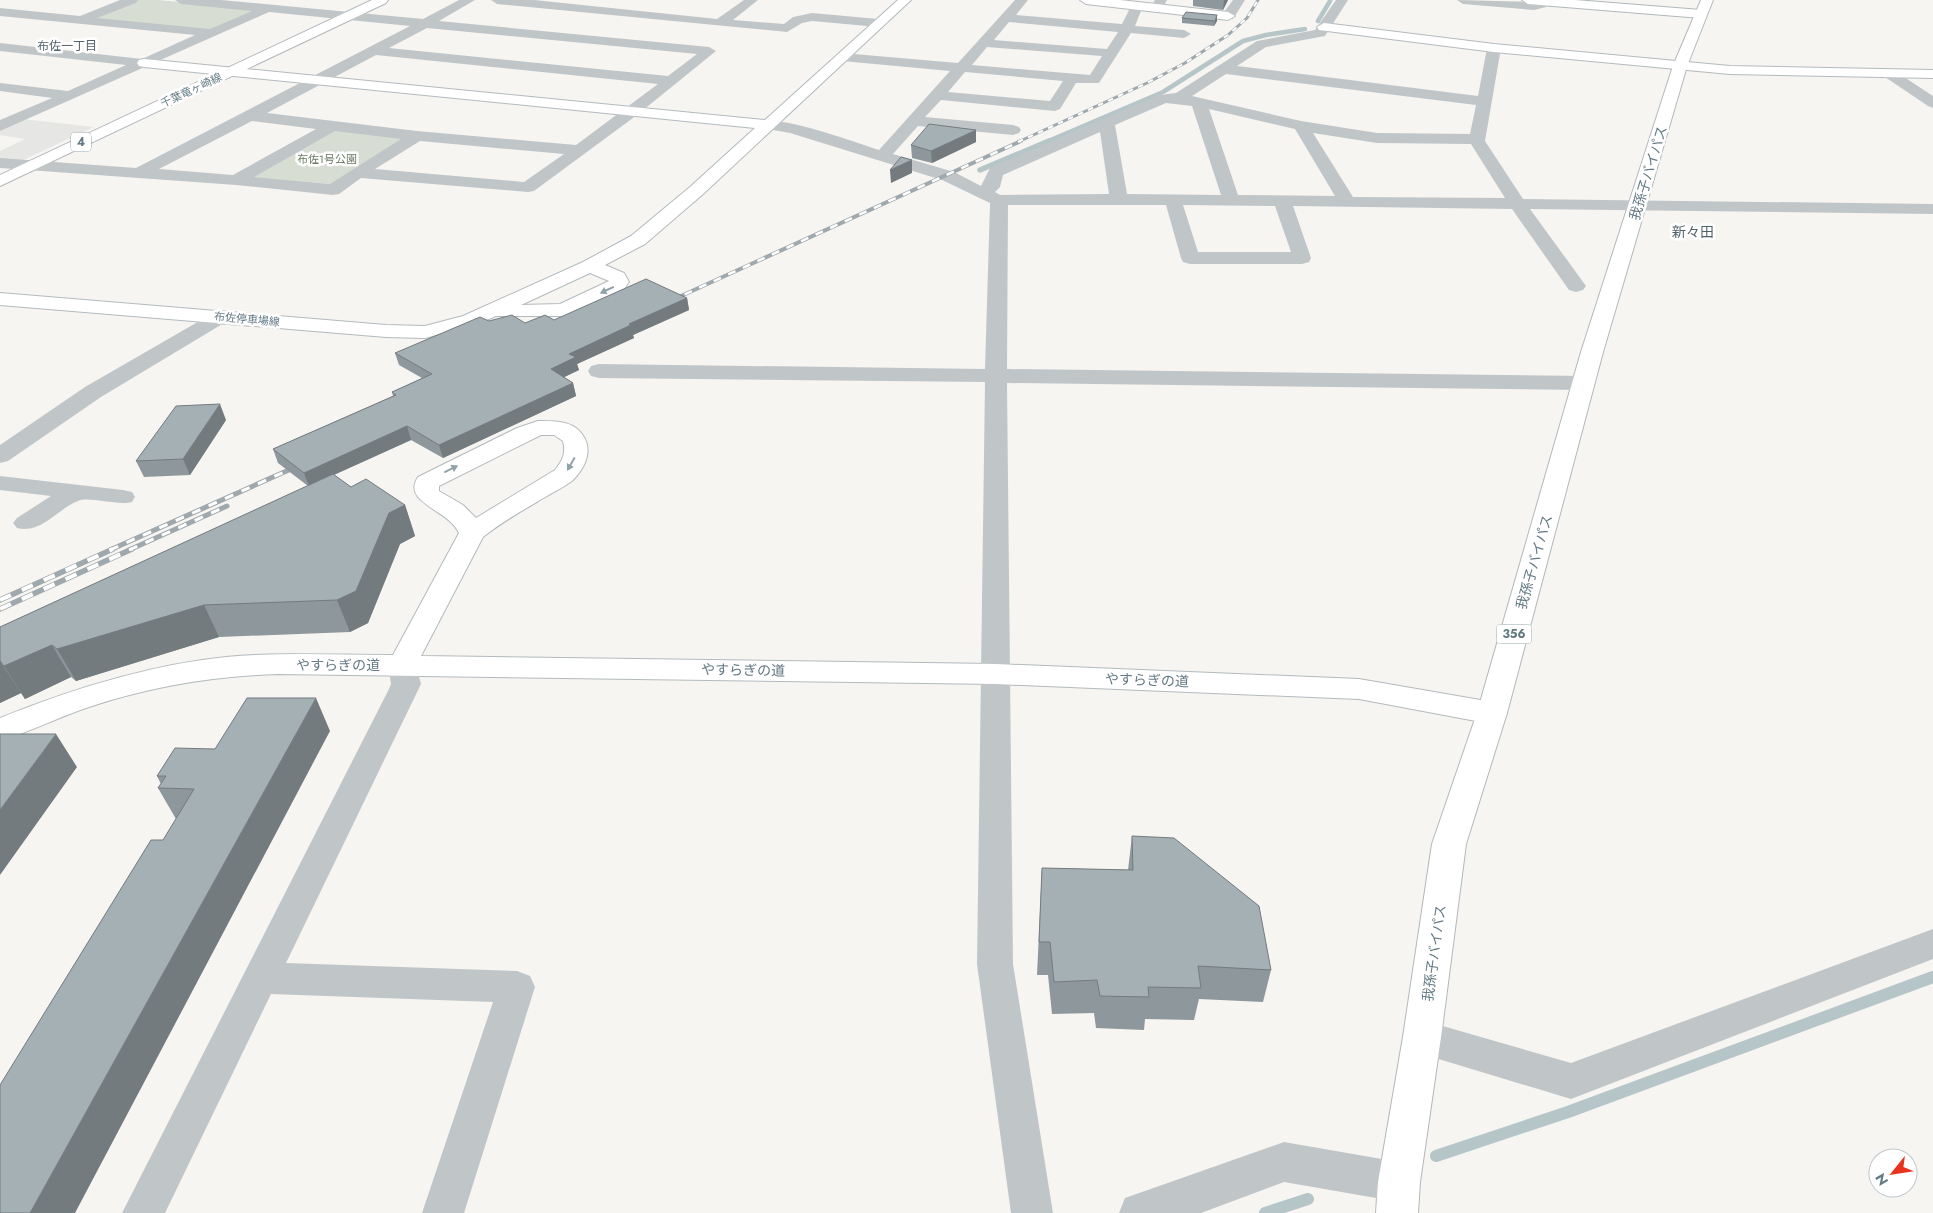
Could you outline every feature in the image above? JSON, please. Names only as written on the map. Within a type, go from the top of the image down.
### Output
[{"type":"main road","name":"千葉竜ヶ崎線","points":[[0,181],[382,0]]},
{"type":"main road","name":"布佐停車場線","points":[[0,299],[386,330],[424,332],[454,326],[492,311],[590,266],[645,234],[696,191],[904,0]]},
{"type":"main road","points":[[1086,0],[1137,6],[1159,4],[1228,16]]},
{"type":"main road","points":[[1528,0],[1701,14]]},
{"type":"main road","name":"356","points":[[1680,66],[1707,0]]},
{"type":"main road","points":[[1324,27],[1494,48],[1680,66],[1775,72],[1933,74]]},
{"type":"main road","points":[[144,63],[768,125]]},
{"type":"main road","name":"我孫子バイパス","points":[[1398,1198],[1449,844],[1492,713],[1584,383],[1680,66]]},
{"type":"main road","points":[[492,311],[563,310],[617,285],[619,282],[617,278],[590,266]]},
{"type":"main road","points":[[402,665],[472,533],[486,522],[564,475],[573,463],[577,452],[574,439],[567,432],[558,428],[548,427],[525,432],[427,482],[426,490],[428,495],[461,514],[469,522],[472,533]]},
{"type":"main road","name":"やすらぎの道","points":[[0,730],[95,695],[161,678],[213,669],[318,664],[996,674],[1359,689],[1492,713]]},
{"type":"street","points":[[80,20],[132,0]]},
{"type":"street","points":[[180,0],[709,51]]},
{"type":"street","points":[[0,126],[288,0]]},
{"type":"street","points":[[138,173],[376,51],[470,0]]},
{"type":"street","points":[[497,0],[787,28],[798,20],[812,18],[878,23]]},
{"type":"street","points":[[720,23],[752,0]]},
{"type":"street","points":[[883,155],[1022,0]]},
{"type":"street","points":[[1228,16],[1239,0]]},
{"type":"street","points":[[1179,98],[1262,44],[1320,33],[1342,0]]},
{"type":"street","points":[[1463,0],[1534,6],[1541,4],[1542,1]]},
{"type":"street","points":[[649,16],[664,5]]},
{"type":"street","points":[[842,57],[1094,80],[1126,29],[1137,6]]},
{"type":"street","points":[[0,12],[210,33]]},
{"type":"street","points":[[1006,18],[1184,34]]},
{"type":"street","points":[[358,173],[528,188],[632,112],[744,25]]},
{"type":"street","points":[[984,43],[1111,53]]},
{"type":"street","points":[[0,47],[144,63]]},
{"type":"street","points":[[1494,48],[1477,139],[1518,205],[1576,286]]},
{"type":"street","points":[[376,51],[670,82]]},
{"type":"street","points":[[1224,69],[1484,101]]},
{"type":"street","points":[[1890,74],[1933,103]]},
{"type":"street","points":[[937,95],[1055,106],[1072,78]]},
{"type":"street","points":[[0,87],[69,95]]},
{"type":"street","points":[[980,191],[991,187],[996,172],[1164,98],[1179,98],[1302,126],[1377,138],[1477,139]]},
{"type":"street","points":[[1199,102],[1231,200]]},
{"type":"street","points":[[250,116],[417,136],[579,150]]},
{"type":"street","points":[[914,121],[1013,130]]},
{"type":"street","points":[[1107,123],[1119,199]]},
{"type":"street","points":[[768,125],[792,129],[883,155],[980,191],[1000,206],[996,375],[995,964],[1032,1213]]},
{"type":"street","points":[[236,180],[332,126]]},
{"type":"street","points":[[1302,126],[1347,201]]},
{"type":"street","points":[[0,163],[236,180],[333,190],[417,136]]},
{"type":"street","points":[[980,191],[1119,199],[1933,209]]},
{"type":"street","points":[[1173,200],[1190,258],[1302,258],[1282,201]]},
{"type":"street","points":[[0,456],[93,392],[222,316]]},
{"type":"street","points":[[600,371],[1584,383]]},
{"type":"street","points":[[0,483],[123,497]]},
{"type":"street","points":[[26,523],[75,492]]},
{"type":"street","points":[[143,1213],[403,691],[406,684],[402,665]]},
{"type":"street","points":[[1422,1037],[1571,1081],[1933,944]]},
{"type":"street","points":[[260,978],[517,987],[443,1213]]},
{"type":"street","points":[[1140,1213],[1238,1180],[1284,1162],[1398,1198]]},
{"type":"shaded area","points":[[23,119],[94,127],[21,161],[0,159],[0,151],[25,139],[0,135],[0,129]]},
{"type":"green space","points":[[136,0],[159,0],[252,9],[253,11],[209,30],[90,18]]},
{"type":"green space","name":"布佐1号公園","points":[[335,129],[406,138],[331,184],[250,177]]},
{"type":"building","points":[[1186,12],[1217,15],[1215,21],[1182,18]]},
{"type":"building","points":[[929,124],[976,130],[931,151],[911,145]]},
{"type":"building","points":[[901,157],[912,160],[890,170]]},
{"type":"building","points":[[646,279],[687,298],[569,354],[576,357],[551,369],[573,383],[439,445],[407,426],[304,473],[273,449],[396,395],[392,392],[432,374],[395,353],[480,317],[489,321],[512,315],[525,323],[545,315],[554,320]]},
{"type":"building","points":[[220,404],[183,459],[136,461],[176,406]]},
{"type":"building","points":[[333,474],[351,487],[366,479],[405,505],[389,513],[356,591],[337,600],[204,605],[57,649],[52,645],[4,666],[0,661],[0,627]]},
{"type":"building","points":[[247,698],[316,698],[30,1213],[0,1213],[0,1085],[151,840],[163,840],[194,789],[158,788],[166,776],[157,776],[175,748],[215,749]]},
{"type":"building","points":[[0,734],[56,734],[0,810]]},
{"type":"building","points":[[1132,836],[1174,838],[1259,906],[1271,970],[1198,966],[1201,988],[1148,987],[1149,997],[1100,996],[1097,980],[1054,982],[1050,942],[1039,942],[1042,868],[1133,870]]},
{"type":"waterway","points":[[1318,21],[1330,1]]},
{"type":"waterway","points":[[1046,142],[1163,92],[1243,41],[1266,35],[1305,29]]},
{"type":"waterway","points":[[980,170],[1049,141]]},
{"type":"waterway","points":[[1436,1156],[1568,1112],[1933,977]]},
{"type":"waterway","points":[[1265,1213],[1308,1199]]},
{"type":"railway","points":[[1018,142],[1147,83],[1185,63],[1228,35],[1247,18],[1258,0]]},
{"type":"railway","points":[[670,301],[1021,141]]},
{"type":"railway","points":[[110,550],[300,465]]},
{"type":"railway","points":[[129,550],[227,506]]},
{"type":"railway","points":[[0,600],[113,549]]},
{"type":"railway","points":[[0,609],[132,549]]},
{"type":"district","name":"布佐一丁目","points":[[67,46]]},
{"type":"district","name":"新々田","points":[[1693,232]]}]
